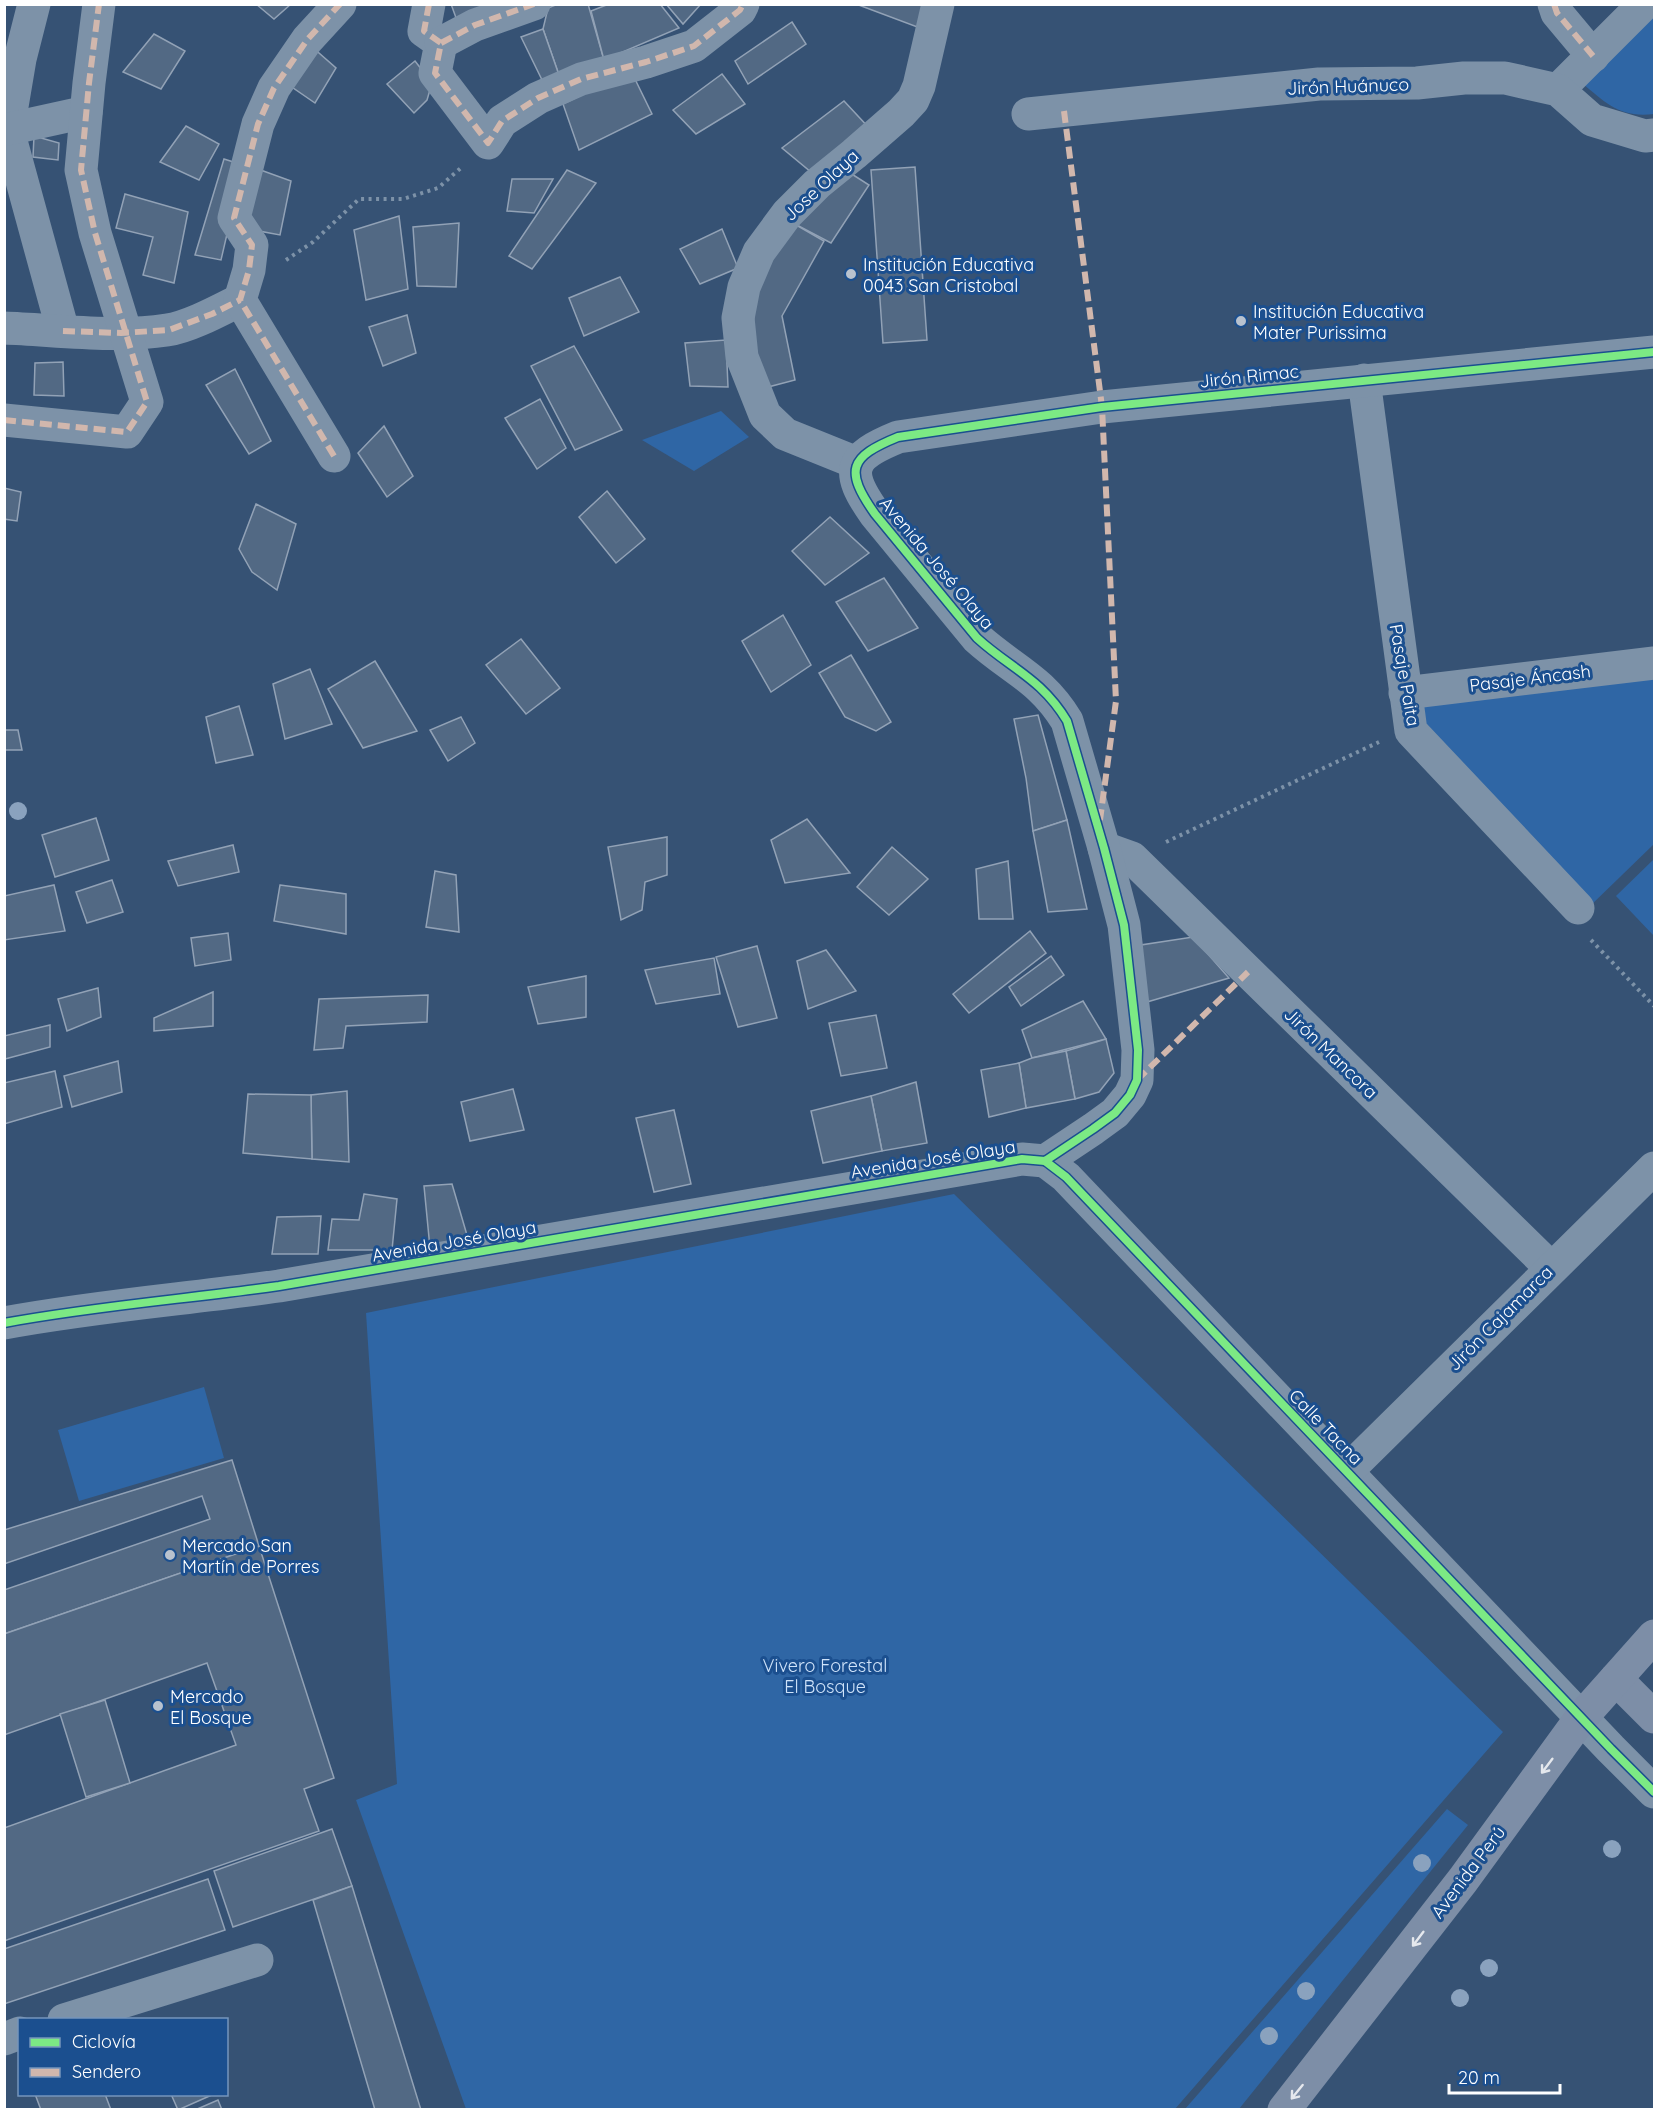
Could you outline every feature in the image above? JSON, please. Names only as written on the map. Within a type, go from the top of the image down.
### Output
[{"type":"main road","name":"Avenida Perú","points":[[1284,2109],[1462,1880],[1581,1718],[1652,1644]]},
{"type":"main road","points":[[1616,1679],[1654,1717]]},
{"type":"street","points":[[34,4],[6,130],[63,331]]},
{"type":"street","points":[[4,420],[127,432],[147,402],[95,233],[81,170],[99,4]]},
{"type":"street","points":[[334,456],[245,285],[252,245],[234,218],[258,124],[274,88],[307,40],[340,4]]},
{"type":"street","points":[[429,4],[424,31],[441,43]]},
{"type":"street","points":[[441,43],[475,25],[534,4]]},
{"type":"street","points":[[441,43],[435,73],[488,143],[501,121],[538,98],[581,79],[694,46],[740,10],[743,4]]},
{"type":"street","name":"Jose Olaya","points":[[857,464],[785,435],[765,415],[742,357],[738,318],[744,287],[759,252],[787,214],[817,184],[901,113],[913,100],[920,86],[938,4]]},
{"type":"street","points":[[1554,4],[1557,13],[1593,56]]},
{"type":"street","points":[[1558,90],[1644,4]]},
{"type":"street","name":"Jirón Huánuco","points":[[1028,114],[1319,84],[1417,83],[1464,78],[1505,78],[1558,90],[1593,120],[1645,136],[1654,135]]},
{"type":"street","points":[[6,130],[86,112]]},
{"type":"street","points":[[4,328],[126,333],[169,330],[212,314],[245,285]]},
{"type":"street","name":"Jirón Rimac","points":[[857,464],[872,447],[898,437],[1102,407],[1654,352]]},
{"type":"street","name":"Pasaje Paita","points":[[1364,380],[1411,730],[1578,908]]},
{"type":"street","name":"Avenida José Olaya","points":[[4,1323],[85,1309],[279,1286],[1022,1159],[1045,1161],[1115,1113],[1130,1095],[1137,1080],[1138,1050],[1118,853],[1067,721],[1056,703],[1028,676],[990,650],[964,622],[862,495],[855,473],[857,464]]},
{"type":"street","name":"Pasaje Áncash","points":[[1405,693],[1654,663]]},
{"type":"street","name":"Jirón Mancora","points":[[1118,853],[1551,1268]]},
{"type":"street","name":"Calle Tacna","points":[[1045,1161],[1066,1177],[1654,1792]]},
{"type":"street","name":"Jirón Cajamarca","points":[[1347,1471],[1654,1167]]},
{"type":"street","points":[[67,2018],[257,1960]]},
{"type":"path","points":[[245,285],[313,242],[359,199],[403,199],[438,189],[488,143]]},
{"type":"path","points":[[1118,853],[1411,730]]},
{"type":"green space","points":[[1654,8],[1654,114],[1632,114],[1615,108],[1582,83]]},
{"type":"green space","points":[[721,411],[749,437],[694,471],[642,440]]},
{"type":"green space","points":[[1654,676],[1654,844],[1587,909],[1422,732],[1417,703]]},
{"type":"green space","points":[[1654,859],[1654,936],[1616,896]]},
{"type":"green space","name":"Vivero Forestal El Bosque","points":[[954,1194],[1503,1732],[1175,2109],[466,2109],[356,1800],[397,1784],[366,1313]]},
{"type":"green space","points":[[204,1387],[224,1458],[79,1501],[58,1430]]},
{"type":"green space","points":[[1447,1809],[1468,1825],[1239,2109],[1185,2109]]},
{"type":"building","points":[[256,4],[291,4],[274,19]]},
{"type":"building","points":[[451,4],[480,4],[483,15],[459,26]]},
{"type":"building","points":[[558,4],[588,4],[604,60],[560,78],[543,29],[548,8]]},
{"type":"building","points":[[609,4],[660,4],[679,28],[604,60],[591,11]]},
{"type":"building","points":[[666,4],[701,4],[683,24]]},
{"type":"building","points":[[856,4],[924,4],[920,28]]},
{"type":"building","points":[[792,22],[806,44],[748,84],[735,61]]},
{"type":"building","points":[[543,29],[560,78],[545,86],[521,37]]},
{"type":"building","points":[[154,34],[185,51],[161,89],[123,72]]},
{"type":"building","points":[[311,46],[336,68],[315,103],[286,83]]},
{"type":"building","points":[[415,61],[432,83],[427,100],[414,113],[387,84]]},
{"type":"building","points":[[631,71],[652,114],[579,150],[563,104]]},
{"type":"building","points":[[722,74],[745,104],[696,134],[673,110]]},
{"type":"building","points":[[844,101],[870,129],[811,172],[782,148]]},
{"type":"building","points":[[186,126],[219,144],[199,180],[160,162]]},
{"type":"building","points":[[34,136],[59,143],[58,160],[33,157]]},
{"type":"building","points":[[224,159],[243,165],[221,260],[195,255]]},
{"type":"building","points":[[915,167],[927,340],[883,343],[871,170]]},
{"type":"building","points":[[255,168],[291,181],[280,235],[248,229]]},
{"type":"building","points":[[567,170],[596,183],[532,269],[509,256]]},
{"type":"building","points":[[847,171],[869,185],[831,243],[791,222]]},
{"type":"building","points":[[512,179],[553,179],[534,213],[507,211]]},
{"type":"building","points":[[125,194],[188,212],[174,283],[143,275],[153,237],[116,228]]},
{"type":"building","points":[[399,216],[408,289],[366,300],[354,230]]},
{"type":"building","points":[[791,222],[824,241],[782,316],[795,380],[768,387],[751,348],[756,292]]},
{"type":"building","points":[[459,223],[456,287],[417,286],[413,227]]},
{"type":"building","points":[[722,229],[738,268],[700,284],[680,249]]},
{"type":"building","points":[[620,277],[639,312],[584,336],[569,298]]},
{"type":"building","points":[[407,315],[416,353],[383,366],[369,327]]},
{"type":"building","points":[[726,340],[728,387],[690,386],[685,343]]},
{"type":"building","points":[[574,346],[622,430],[575,450],[531,366]]},
{"type":"building","points":[[63,362],[64,396],[34,395],[35,363]]},
{"type":"building","points":[[235,369],[271,441],[249,454],[206,385]]},
{"type":"building","points":[[540,399],[566,448],[537,469],[505,418]]},
{"type":"building","points":[[384,426],[413,476],[387,497],[358,453]]},
{"type":"building","points":[[4,488],[21,492],[17,521],[4,519]]},
{"type":"building","points":[[607,491],[645,539],[616,563],[579,517]]},
{"type":"building","points":[[256,504],[296,524],[277,590],[252,572],[239,549]]},
{"type":"building","points":[[830,517],[869,553],[825,585],[792,551]]},
{"type":"building","points":[[884,578],[918,628],[868,651],[836,602]]},
{"type":"building","points":[[783,615],[811,665],[771,692],[742,641]]},
{"type":"building","points":[[521,639],[560,688],[526,714],[486,665]]},
{"type":"building","points":[[851,655],[891,722],[876,731],[845,717],[819,673]]},
{"type":"building","points":[[375,661],[417,731],[363,748],[328,689]]},
{"type":"building","points":[[310,669],[332,724],[285,739],[273,684]]},
{"type":"building","points":[[239,706],[253,755],[216,763],[206,717]]},
{"type":"building","points":[[1038,715],[1067,820],[1033,831],[1026,778],[1014,719]]},
{"type":"building","points":[[461,717],[475,743],[448,761],[430,730]]},
{"type":"building","points":[[4,730],[18,730],[22,750],[4,750]]},
{"type":"building","points":[[96,818],[109,860],[55,877],[42,835]]},
{"type":"building","points":[[807,819],[850,873],[785,883],[771,840]]},
{"type":"building","points":[[1067,820],[1087,909],[1048,912],[1033,831]]},
{"type":"building","points":[[667,837],[667,875],[645,882],[642,910],[621,920],[608,847]]},
{"type":"building","points":[[233,845],[239,872],[178,886],[168,861]]},
{"type":"building","points":[[892,847],[928,879],[889,915],[857,887]]},
{"type":"building","points":[[1008,861],[1013,919],[979,919],[976,869]]},
{"type":"building","points":[[435,871],[456,875],[459,932],[426,927]]},
{"type":"building","points":[[112,880],[123,912],[87,923],[76,892]]},
{"type":"building","points":[[54,885],[65,931],[4,940],[4,896]]},
{"type":"building","points":[[280,885],[346,894],[346,934],[274,921]]},
{"type":"building","points":[[1030,931],[1046,953],[969,1013],[953,994]]},
{"type":"building","points":[[228,933],[231,960],[195,966],[191,938]]},
{"type":"building","points":[[1193,937],[1229,978],[1147,1002],[1141,945]]},
{"type":"building","points":[[757,946],[777,1018],[738,1027],[716,957]]},
{"type":"building","points":[[826,950],[856,991],[808,1009],[797,961]]},
{"type":"building","points":[[1051,956],[1064,975],[1021,1006],[1009,987]]},
{"type":"building","points":[[714,958],[720,994],[656,1004],[645,970]]},
{"type":"building","points":[[586,976],[586,1017],[538,1024],[528,987]]},
{"type":"building","points":[[98,988],[101,1017],[67,1031],[58,999]]},
{"type":"building","points":[[213,992],[213,1026],[154,1031],[154,1018]]},
{"type":"building","points":[[428,995],[427,1022],[346,1026],[343,1048],[314,1050],[319,999]]},
{"type":"building","points":[[1083,1001],[1106,1039],[1032,1058],[1022,1030]]},
{"type":"building","points":[[876,1015],[887,1068],[841,1076],[829,1023]]},
{"type":"building","points":[[50,1025],[50,1047],[5,1059],[4,1036]]},
{"type":"building","points":[[1106,1039],[1114,1073],[1099,1092],[1075,1099],[1066,1051]]},
{"type":"building","points":[[1066,1051],[1075,1099],[1026,1108],[1019,1063]]},
{"type":"building","points":[[118,1061],[122,1092],[72,1107],[64,1076]]},
{"type":"building","points":[[1019,1063],[1026,1108],[989,1117],[981,1070]]},
{"type":"building","points":[[55,1071],[62,1107],[4,1124],[4,1083]]},
{"type":"building","points":[[916,1082],[927,1143],[882,1151],[871,1096]]},
{"type":"building","points":[[513,1089],[524,1130],[470,1141],[461,1102]]},
{"type":"building","points":[[347,1091],[349,1162],[312,1159],[311,1095]]},
{"type":"building","points":[[248,1094],[311,1095],[312,1159],[243,1153]]},
{"type":"building","points":[[871,1096],[882,1151],[823,1163],[811,1111]]},
{"type":"building","points":[[674,1110],[691,1184],[654,1192],[636,1118]]},
{"type":"building","points":[[452,1184],[469,1242],[430,1248],[424,1186]]},
{"type":"building","points":[[364,1194],[397,1199],[392,1250],[328,1250],[332,1219],[359,1220]]},
{"type":"building","points":[[321,1216],[318,1254],[272,1254],[277,1217]]},
{"type":"building","name":"Mercado San Martín de Porres","points":[[232,1460],[259,1546],[4,1634],[4,1590],[210,1519],[202,1496],[4,1564],[4,1530]]},
{"type":"building","name":"Mercado El Bosque","points":[[259,1546],[334,1778],[304,1789],[319,1831],[4,1941],[4,1828],[236,1745],[207,1663],[4,1735],[4,1634]]},
{"type":"building","points":[[105,1700],[130,1783],[86,1797],[60,1714]]},
{"type":"building","points":[[332,1829],[352,1886],[233,1927],[214,1871]]},
{"type":"building","points":[[208,1879],[225,1930],[4,2004],[4,1949]]},
{"type":"building","points":[[352,1886],[421,2110],[375,2110],[313,1900]]},
{"type":"building","points":[[36,2096],[106,2096],[111,2110],[41,2110]]},
{"type":"building","points":[[172,2096],[210,2096],[178,2110]]},
{"type":"building","points":[[218,2100],[222,2110],[195,2110]]},
{"type":"marked path","points":[[4,420],[127,432],[147,402],[95,233],[81,170],[99,4]]},
{"type":"marked path","points":[[334,456],[240,300],[249,270],[252,245],[234,218],[258,124],[274,88],[307,40],[340,4]]},
{"type":"marked path","points":[[429,4],[424,31],[441,43],[435,73],[488,143],[502,121],[538,98],[581,79],[646,62],[694,46],[740,10],[743,4]]},
{"type":"marked path","points":[[441,43],[475,25],[534,4]]},
{"type":"marked path","points":[[1554,4],[1557,13],[1593,56]]},
{"type":"marked path","points":[[1064,111],[1102,407],[1116,701],[1100,820]]},
{"type":"marked path","points":[[63,331],[121,333],[169,330],[212,314],[240,300]]},
{"type":"marked path","points":[[1137,1080],[1248,972]]},
{"type":"cycle path","points":[[4,1323],[107,1307],[279,1286],[1022,1159],[1045,1161],[1115,1113],[1130,1095],[1137,1080],[1138,1050],[1124,925],[1104,848],[1067,721],[1047,694],[977,638],[875,514],[865,499],[856,476],[856,467],[861,459],[869,451],[898,437],[1102,407],[1654,352]]},
{"type":"cycle path","points":[[1045,1161],[1066,1177],[1654,1792]]},
{"type":"place","name":"Institución Educativa 0043 San Cristobal","points":[[851,274]]},
{"type":"place","name":"Institución Educativa Mater Purissima","points":[[1241,321]]},
{"type":"place","name":"Mercado San Martín de Porres","points":[[170,1555]]},
{"type":"place","name":"Mercado El Bosque","points":[[158,1706]]}]
